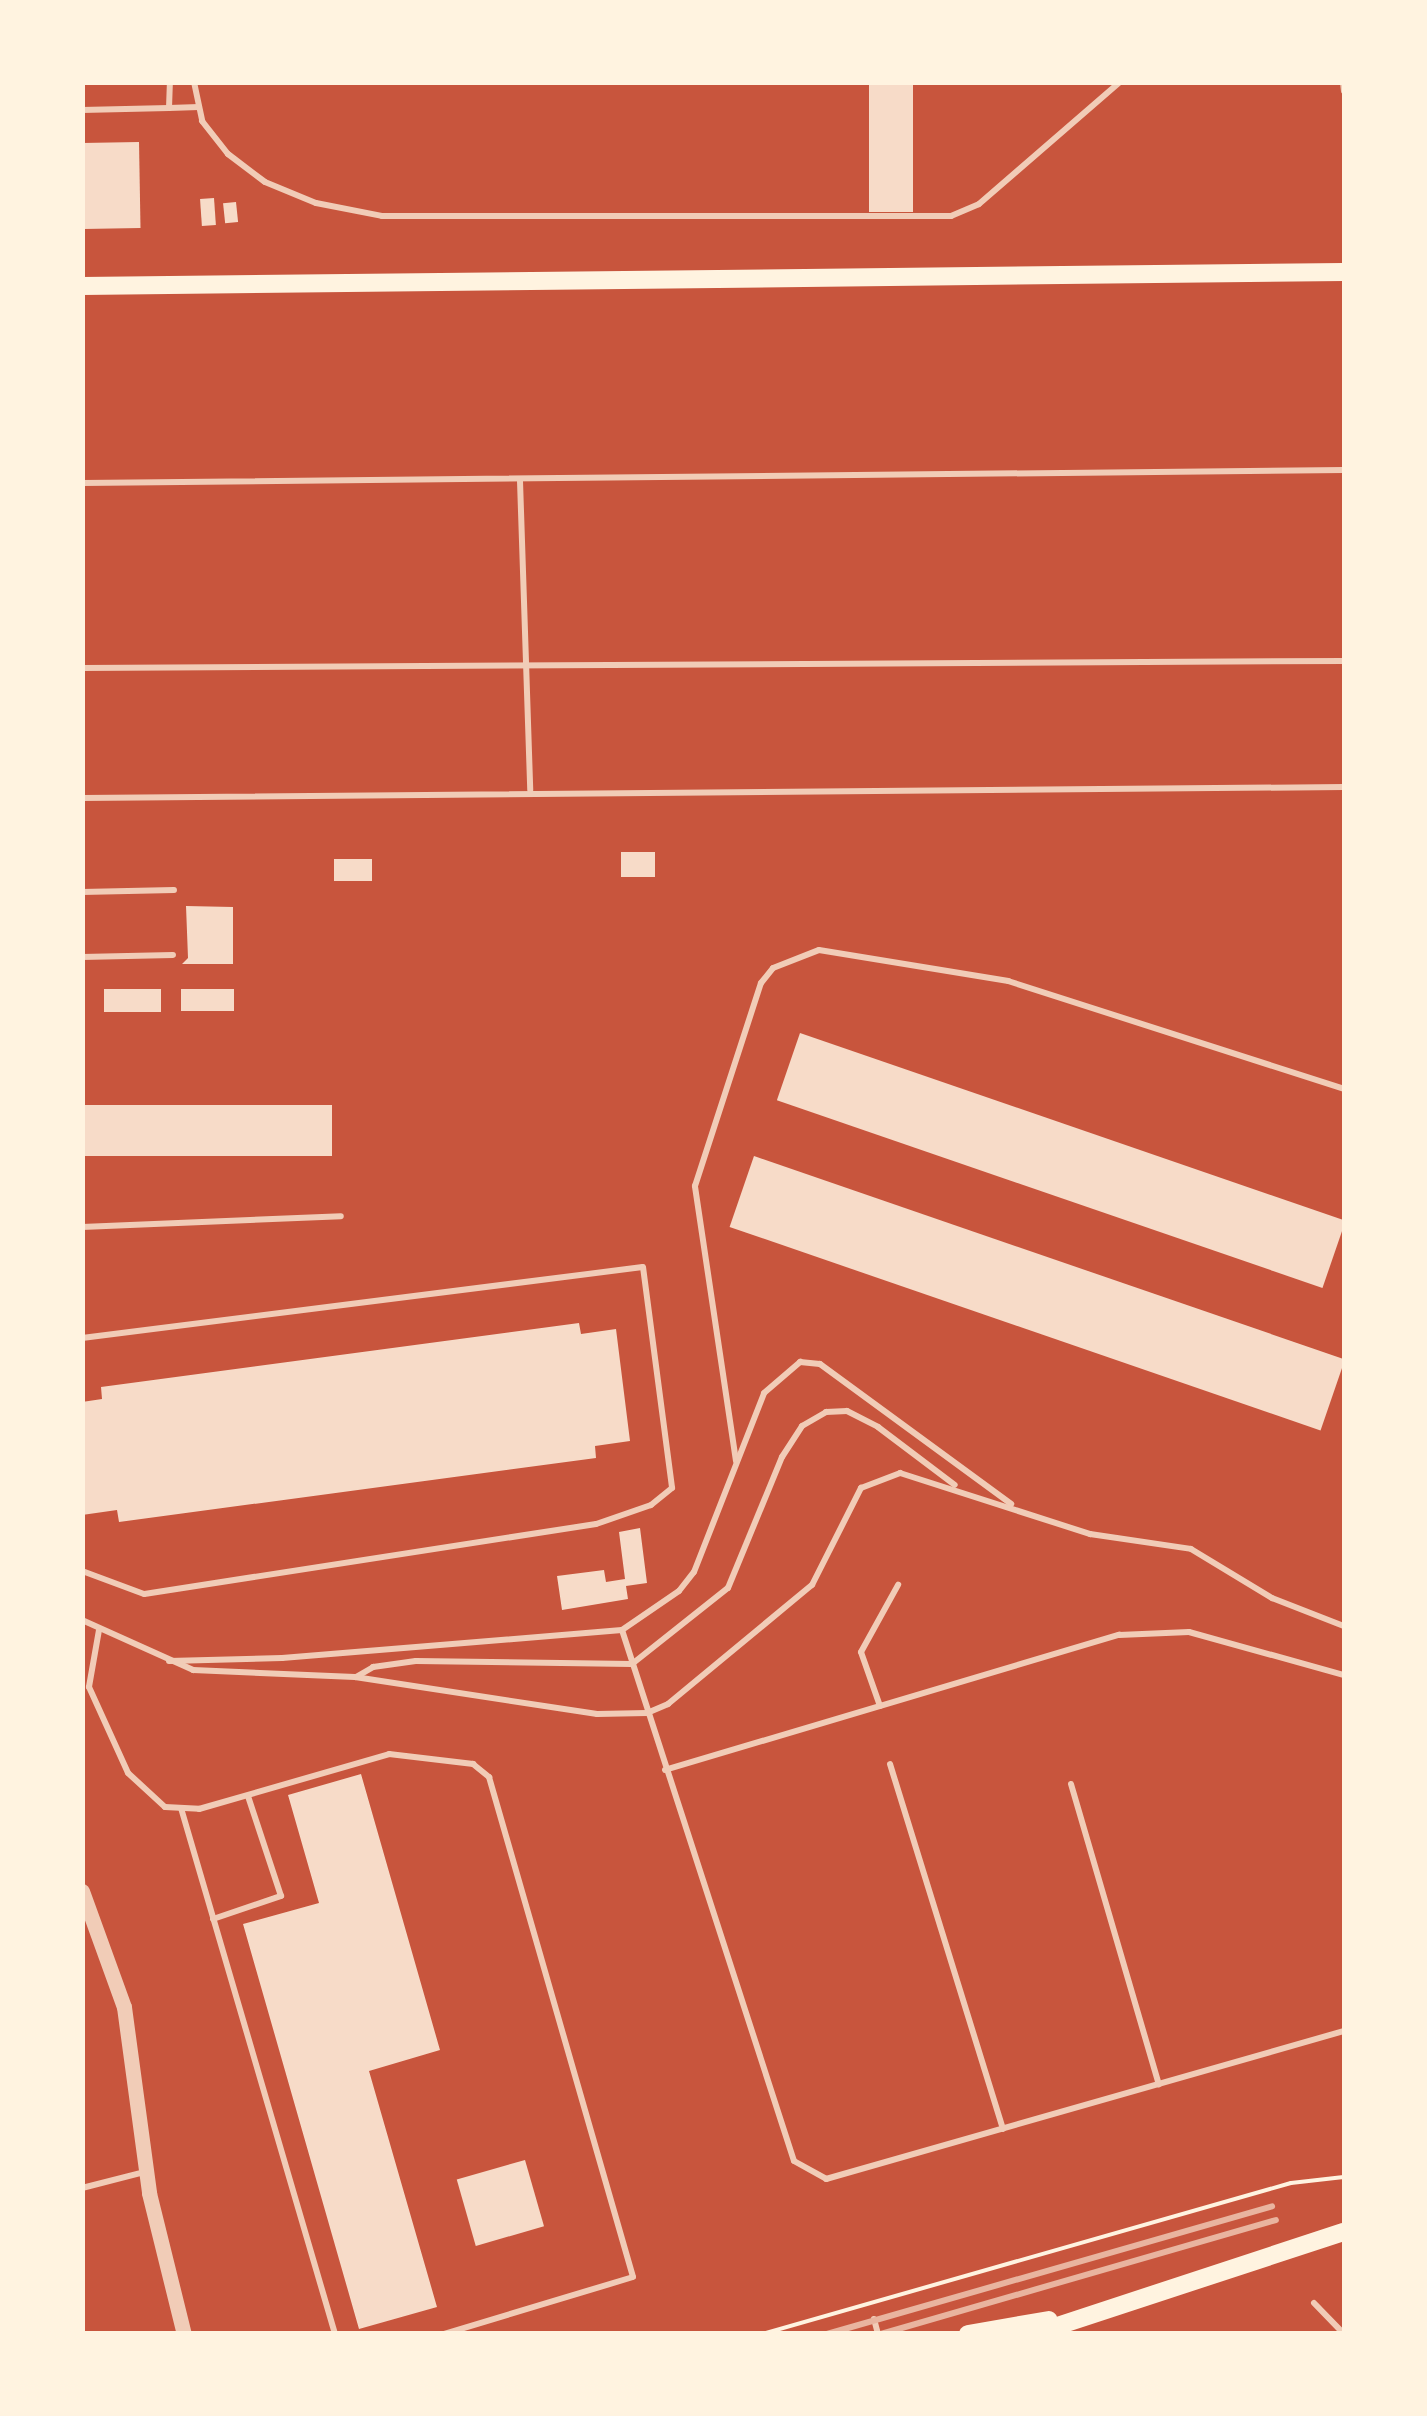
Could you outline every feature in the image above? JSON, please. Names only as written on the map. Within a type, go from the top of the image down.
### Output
[{"type":"main road","points":[[82,286],[1344,272]]},
{"type":"main road","points":[[1033,2334],[1344,2232]]},
{"type":"main road","points":[[968,2334],[1088,2313]]},
{"type":"street","points":[[82,1891],[124,2007],[146,2172],[184,2334]]},
{"type":"lane","points":[[170,82],[170,108]]},
{"type":"lane","points":[[194,82],[199,107],[228,154],[265,182],[316,203],[382,216],[951,216],[979,204],[1120,82]]},
{"type":"lane","points":[[82,110],[199,107]]},
{"type":"lane","points":[[82,484],[1344,470]]},
{"type":"lane","points":[[520,481],[522,662],[530,790]]},
{"type":"lane","points":[[82,668],[522,662],[1344,662]]},
{"type":"lane","points":[[82,798],[530,790],[1344,786]]},
{"type":"lane","points":[[82,892],[174,890]]},
{"type":"lane","points":[[736,1461],[695,1186],[761,983],[773,968],[818,950],[1008,981],[1344,1089]]},
{"type":"lane","points":[[82,957],[174,955]]},
{"type":"lane","points":[[82,1227],[341,1216]]},
{"type":"lane","points":[[82,1338],[642,1267],[672,1488],[651,1505],[596,1524],[144,1594],[82,1571]]},
{"type":"lane","points":[[162,1661],[282,1658],[622,1630],[669,1600],[694,1572],[771,1383],[788,1366],[810,1362],[982,1489],[1032,1515]]},
{"type":"lane","points":[[355,1678],[373,1667],[416,1661],[632,1664],[728,1588],[782,1457],[815,1416],[847,1410],[959,1489]]},
{"type":"lane","points":[[82,1620],[162,1661],[218,1673],[355,1678],[597,1714],[647,1713],[668,1704],[812,1585],[850,1502],[874,1478],[914,1474],[1090,1534],[1191,1549],[1272,1598],[1344,1626]]},
{"type":"lane","points":[[880,1706],[862,1652],[898,1585]]},
{"type":"lane","points":[[99,1630],[89,1687],[128,1772],[144,1794],[181,1808],[248,1796],[389,1754],[415,1753],[473,1764],[493,1786],[633,2278],[444,2334]]},
{"type":"lane","points":[[622,1630],[794,2162],[826,2179],[1344,2031]]},
{"type":"lane","points":[[665,1770],[1120,1635],[1190,1632],[1344,1675]]},
{"type":"lane","points":[[890,1764],[1002,2128]]},
{"type":"lane","points":[[1071,1784],[1159,2084]]},
{"type":"lane","points":[[213,1919],[281,1896],[248,1796]]},
{"type":"lane","points":[[181,1808],[335,2334]]},
{"type":"lane","points":[[82,2188],[146,2172]]},
{"type":"lane","points":[[1314,2303],[1344,2334]]},
{"type":"lane","points":[[1080,2334],[1088,2313]]},
{"type":"lane","points":[[874,2320],[878,2334]]},
{"type":"path","points":[[762,2334],[1291,2182],[1344,2177]]},
{"type":"building","points":[[869,82],[913,82],[913,212],[869,212]]},
{"type":"building","points":[[139,142],[141,228],[84,229],[82,143]]},
{"type":"building","points":[[214,198],[216,225],[202,226],[200,199]]},
{"type":"building","points":[[236,202],[238,222],[225,223],[223,203]]},
{"type":"building","points":[[621,852],[655,852],[655,877],[621,877]]},
{"type":"building","points":[[334,859],[372,859],[372,881],[334,881]]},
{"type":"building","points":[[186,906],[233,907],[233,964],[182,964],[188,958]]},
{"type":"building","points":[[104,989],[161,989],[161,1012],[104,1012]]},
{"type":"building","points":[[181,989],[234,989],[234,1011],[181,1011]]},
{"type":"building","points":[[800,1033],[1344,1220],[1322,1288],[777,1100]]},
{"type":"building","points":[[82,1105],[332,1105],[332,1156],[82,1156]]},
{"type":"building","points":[[754,1156],[1344,1359],[1321,1430],[730,1227]]},
{"type":"building","points":[[579,1323],[581,1334],[616,1329],[630,1441],[595,1446],[596,1458],[119,1522],[117,1510],[82,1515],[82,1402],[102,1399],[101,1387]]},
{"type":"building","points":[[640,1528],[647,1583],[626,1586],[628,1599],[562,1610],[557,1576],[604,1570],[606,1582],[625,1579],[619,1532]]},
{"type":"building","points":[[361,1774],[440,2050],[369,2071],[437,2307],[359,2329],[243,1924],[319,1903],[288,1795]]},
{"type":"building","points":[[525,2160],[544,2226],[476,2246],[457,2180]]},
{"type":"railway","points":[[827,2334],[1272,2206]]},
{"type":"railway","points":[[881,2334],[1276,2220]]}]
